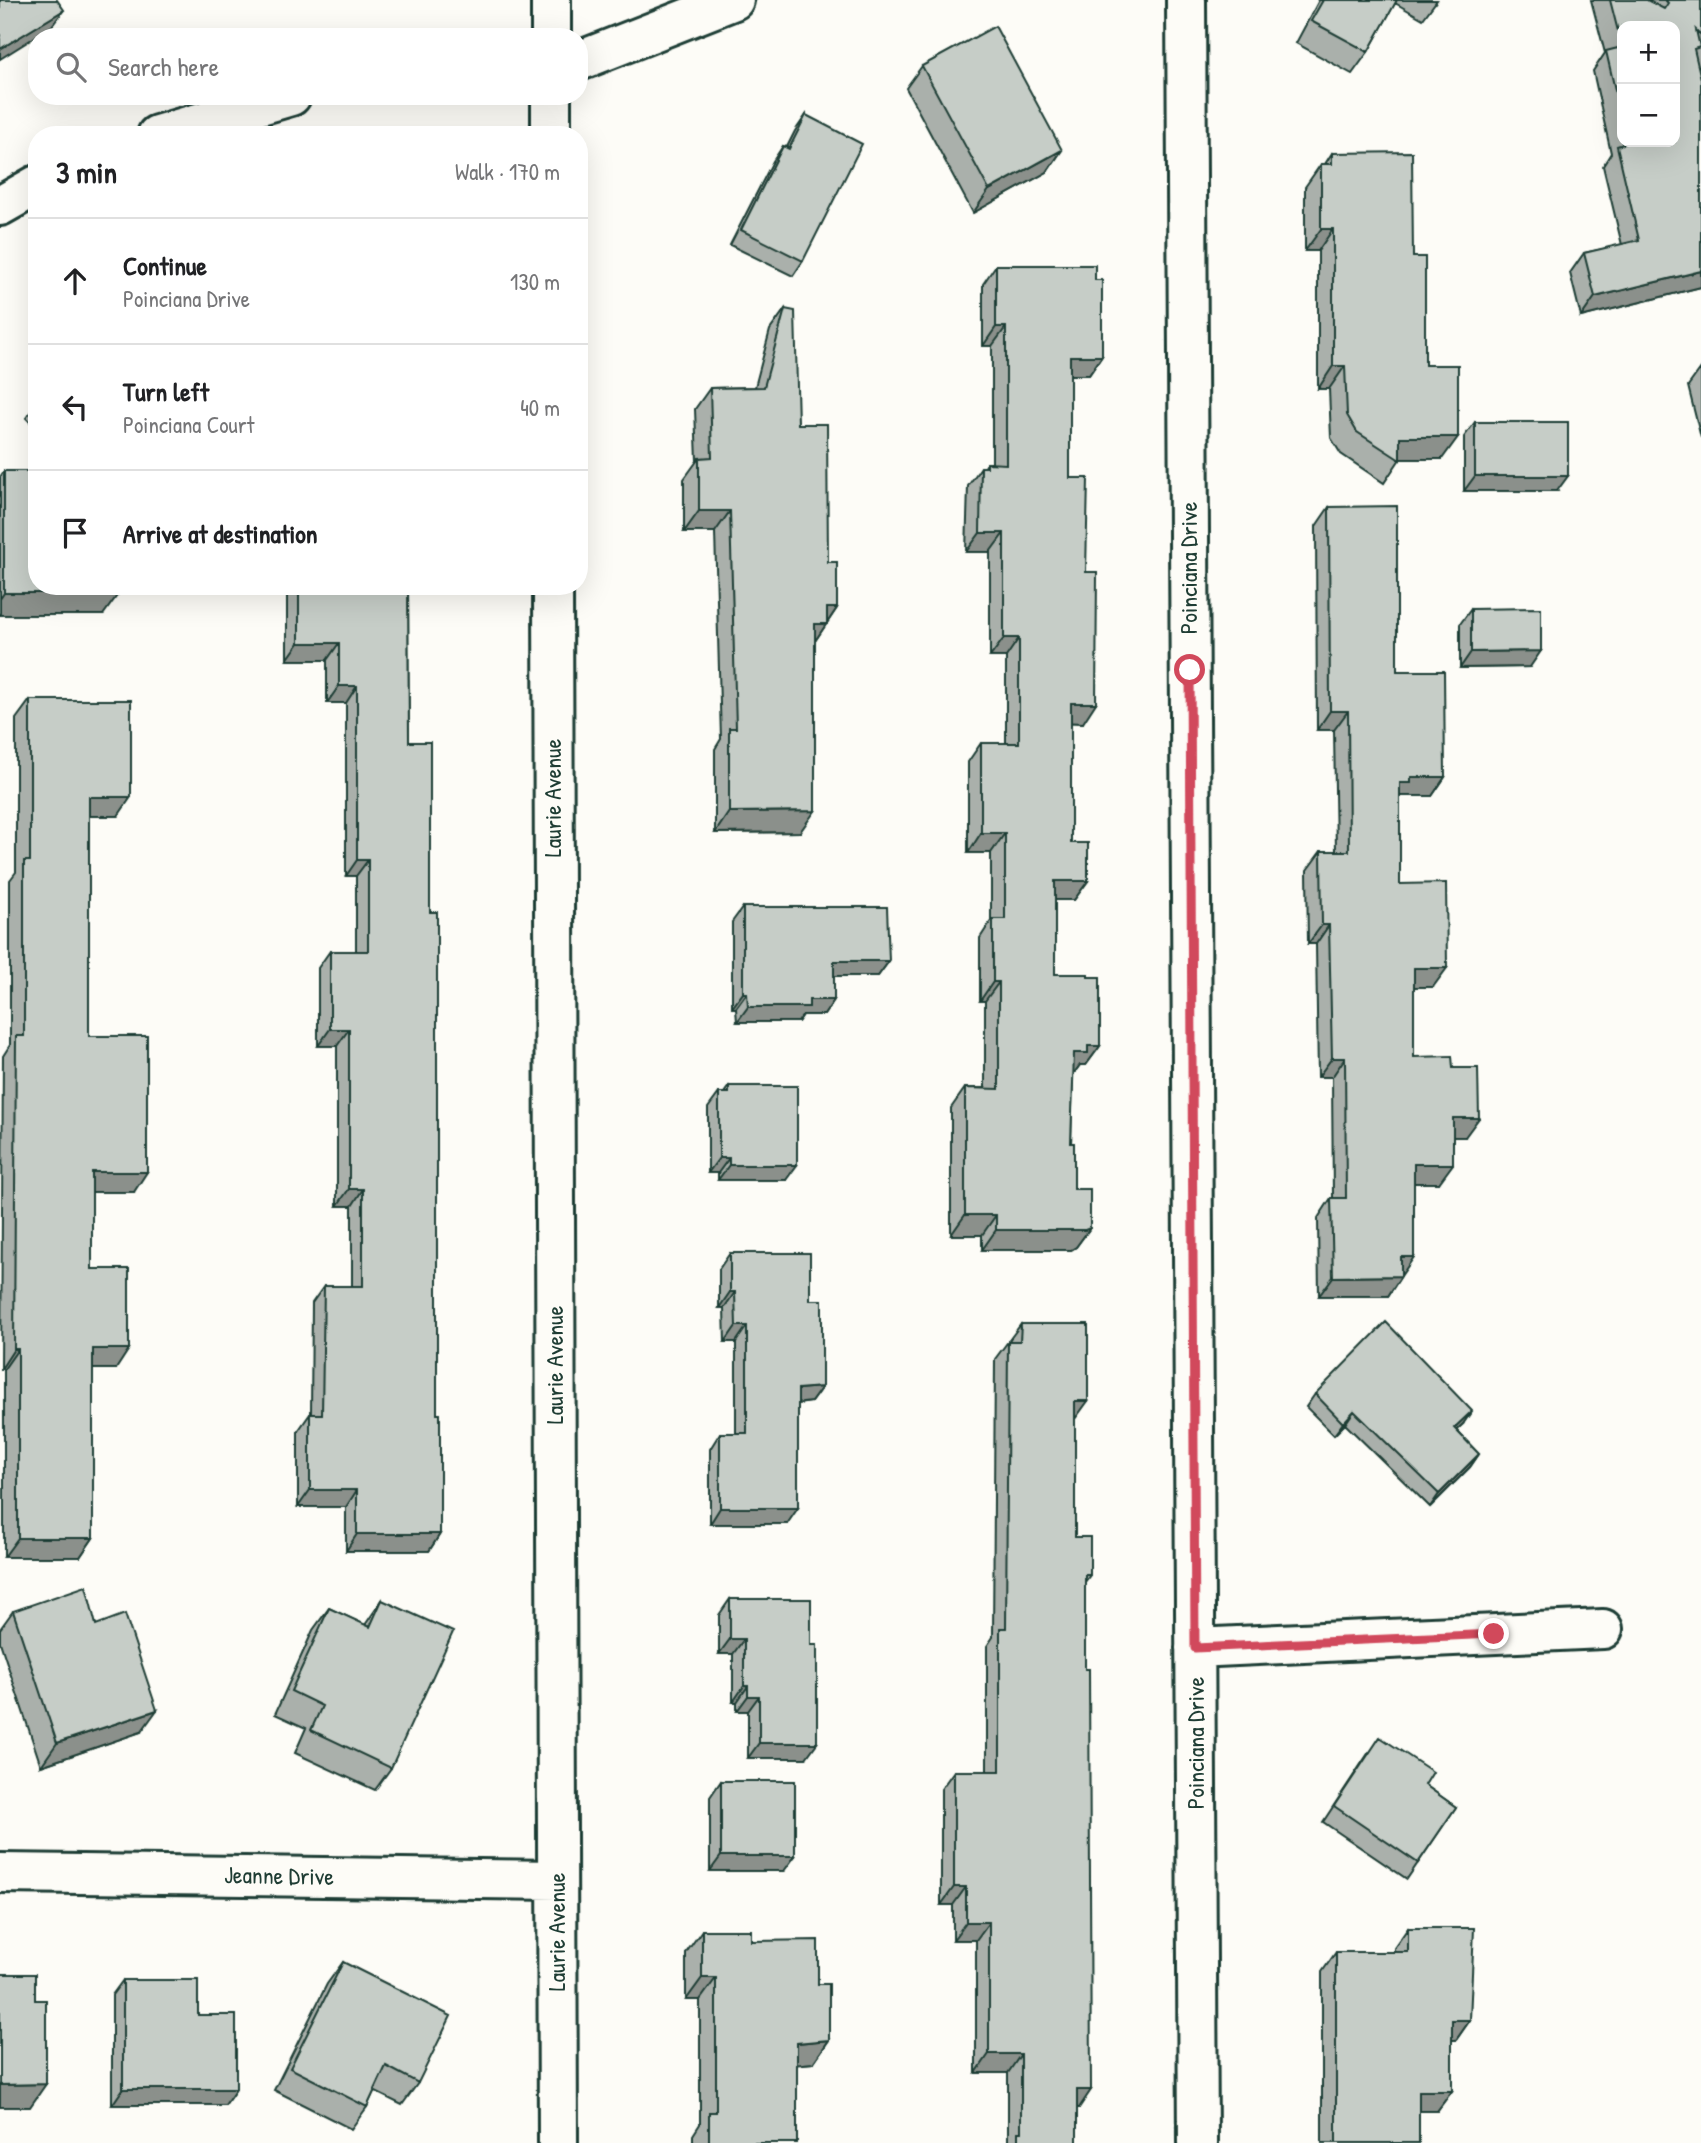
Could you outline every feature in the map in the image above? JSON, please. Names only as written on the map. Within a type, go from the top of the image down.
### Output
[{"type":"street","points":[[551,0],[551,28]]},
{"type":"street","points":[[588,57],[734,0]]},
{"type":"street","name":"Poinciana Drive","points":[[1186,0],[1198,2143]]},
{"type":"street","points":[[188,126],[260,105]]},
{"type":"street","points":[[551,105],[551,126]]},
{"type":"street","points":[[0,206],[28,190]]},
{"type":"street","name":"Laurie Avenue","points":[[553,595],[558,2143]]},
{"type":"street","points":[[1195,1648],[1603,1629]]},
{"type":"street","name":"Jeanne Drive","points":[[0,1873],[557,1880]]},
{"type":"building","points":[[0,0],[57,0],[64,10],[34,28],[28,28],[28,32],[0,49]]},
{"type":"building","points":[[1323,0],[1397,0],[1368,52],[1311,21]]},
{"type":"building","points":[[1610,0],[1647,0],[1664,9],[1668,3],[1665,0],[1701,0],[1701,35],[1696,30],[1700,47],[1694,49],[1701,79],[1701,271],[1595,297],[1584,253],[1639,240],[1617,147],[1680,147],[1680,21],[1617,21],[1617,27]]},
{"type":"building","points":[[995,26],[1062,150],[989,190],[922,66]]},
{"type":"building","points":[[1617,48],[1617,98],[1606,51]]},
{"type":"building","points":[[806,115],[862,144],[803,261],[741,230],[783,146],[789,149]]},
{"type":"building","points":[[1412,152],[1413,257],[1425,257],[1425,365],[1458,365],[1458,437],[1400,437],[1400,460],[1357,432],[1347,415],[1345,366],[1333,366],[1333,229],[1321,229],[1321,164],[1332,164],[1332,153]]},
{"type":"building","points":[[996,265],[1095,265],[1095,280],[1102,280],[1102,356],[1070,356],[1070,478],[1088,478],[1086,572],[1097,572],[1096,703],[1071,703],[1071,843],[1088,843],[1088,881],[1055,881],[1055,974],[1088,974],[1088,977],[1100,977],[1100,1046],[1088,1046],[1088,1053],[1074,1053],[1071,1143],[1074,1143],[1074,1189],[1090,1189],[1090,1228],[1085,1230],[996,1230],[996,1215],[965,1215],[965,1088],[999,1089],[999,982],[993,982],[993,919],[1005,919],[1005,833],[981,833],[981,743],[1019,743],[1019,638],[1004,638],[1004,533],[980,533],[981,467],[987,467],[987,463],[1006,464],[1006,327],[996,327]]},
{"type":"building","points":[[785,309],[795,311],[798,424],[827,424],[828,562],[837,562],[837,608],[827,608],[827,624],[815,624],[815,811],[729,812],[729,728],[736,728],[730,511],[699,511],[699,458],[712,457],[710,388],[764,387]]},
{"type":"building","points":[[1475,422],[1568,422],[1568,476],[1475,476]]},
{"type":"building","points":[[4,471],[28,471],[28,593],[4,593]]},
{"type":"building","points":[[1397,506],[1397,671],[1444,671],[1445,777],[1411,777],[1411,783],[1400,783],[1400,884],[1446,883],[1447,968],[1414,968],[1414,1057],[1452,1056],[1453,1068],[1478,1068],[1479,1118],[1453,1118],[1453,1164],[1414,1164],[1414,1257],[1401,1257],[1401,1276],[1333,1277],[1331,1198],[1346,1198],[1345,1058],[1332,1058],[1329,925],[1322,925],[1321,851],[1349,851],[1348,711],[1330,711],[1329,507]]},
{"type":"building","points":[[299,595],[408,595],[409,742],[430,742],[430,912],[437,912],[437,1414],[440,1414],[440,1534],[357,1534],[357,1490],[310,1490],[310,1414],[322,1414],[324,1286],[363,1286],[363,1189],[349,1189],[349,1029],[330,1029],[330,951],[368,951],[368,860],[357,860],[357,686],[339,686],[339,643],[299,643]]},
{"type":"building","points":[[1541,608],[1541,651],[1471,652],[1471,609]]},
{"type":"building","points":[[30,700],[131,700],[131,797],[89,797],[89,1036],[147,1036],[147,1172],[92,1172],[92,1269],[129,1269],[129,1349],[93,1349],[93,1538],[18,1538],[18,1349],[14,1349],[16,1036],[24,1036],[24,861],[30,861]]},
{"type":"building","points":[[743,907],[887,907],[889,961],[834,961],[834,1000],[809,1000],[809,1007],[748,1007],[747,993],[743,993]]},
{"type":"building","points":[[729,1086],[797,1086],[797,1165],[729,1165],[729,1158],[719,1158],[719,1093],[729,1093]]},
{"type":"building","points":[[730,1253],[810,1253],[810,1300],[822,1300],[822,1387],[798,1389],[798,1508],[720,1508],[720,1433],[747,1433],[747,1326],[736,1326],[735,1292],[730,1292]]},
{"type":"building","points":[[1386,1322],[1472,1411],[1454,1428],[1479,1454],[1439,1494],[1354,1411],[1343,1423],[1315,1394]]},
{"type":"building","points":[[1021,1324],[1088,1324],[1088,1401],[1075,1401],[1075,1537],[1090,1537],[1090,1575],[1085,1575],[1085,1669],[1089,1669],[1091,2090],[1077,2090],[1077,2143],[1018,2143],[1018,2132],[1021,2132],[1021,2054],[989,2054],[989,1922],[966,1922],[966,1887],[954,1887],[954,1771],[1000,1771],[1000,1628],[1006,1628],[1008,1341],[1020,1341]]},
{"type":"building","points":[[86,1586],[96,1625],[125,1614],[157,1710],[57,1743],[13,1611]]},
{"type":"building","points":[[730,1599],[811,1599],[811,1645],[817,1645],[817,1743],[759,1743],[759,1696],[748,1696],[748,1686],[744,1686],[744,1639],[730,1639]]},
{"type":"building","points":[[382,1600],[453,1632],[391,1768],[311,1730],[322,1706],[291,1691],[329,1608],[370,1627]]},
{"type":"building","points":[[1380,1737],[1433,1772],[1425,1785],[1456,1807],[1418,1863],[1334,1806]]},
{"type":"building","points":[[721,1781],[795,1781],[795,1856],[721,1856]]},
{"type":"building","points":[[1408,1928],[1474,1928],[1470,2020],[1452,2020],[1452,2091],[1419,2091],[1419,2143],[1336,2143],[1336,1952],[1408,1952]]},
{"type":"building","points":[[702,1930],[751,1930],[751,1941],[818,1940],[818,1984],[829,1984],[829,2040],[797,2043],[797,2143],[709,2143],[709,2112],[716,2112],[716,1978],[702,1978]]},
{"type":"building","points":[[343,1962],[451,2016],[418,2083],[386,2066],[367,2107],[290,2068]]},
{"type":"building","points":[[0,1974],[35,1974],[35,2000],[46,2000],[46,2084],[0,2085]]},
{"type":"building","points":[[123,1980],[198,1980],[198,2015],[236,2015],[236,2089],[123,2089]]},
{"type":"route","points":[[1190,670],[1195,1648],[1494,1634]]}]
